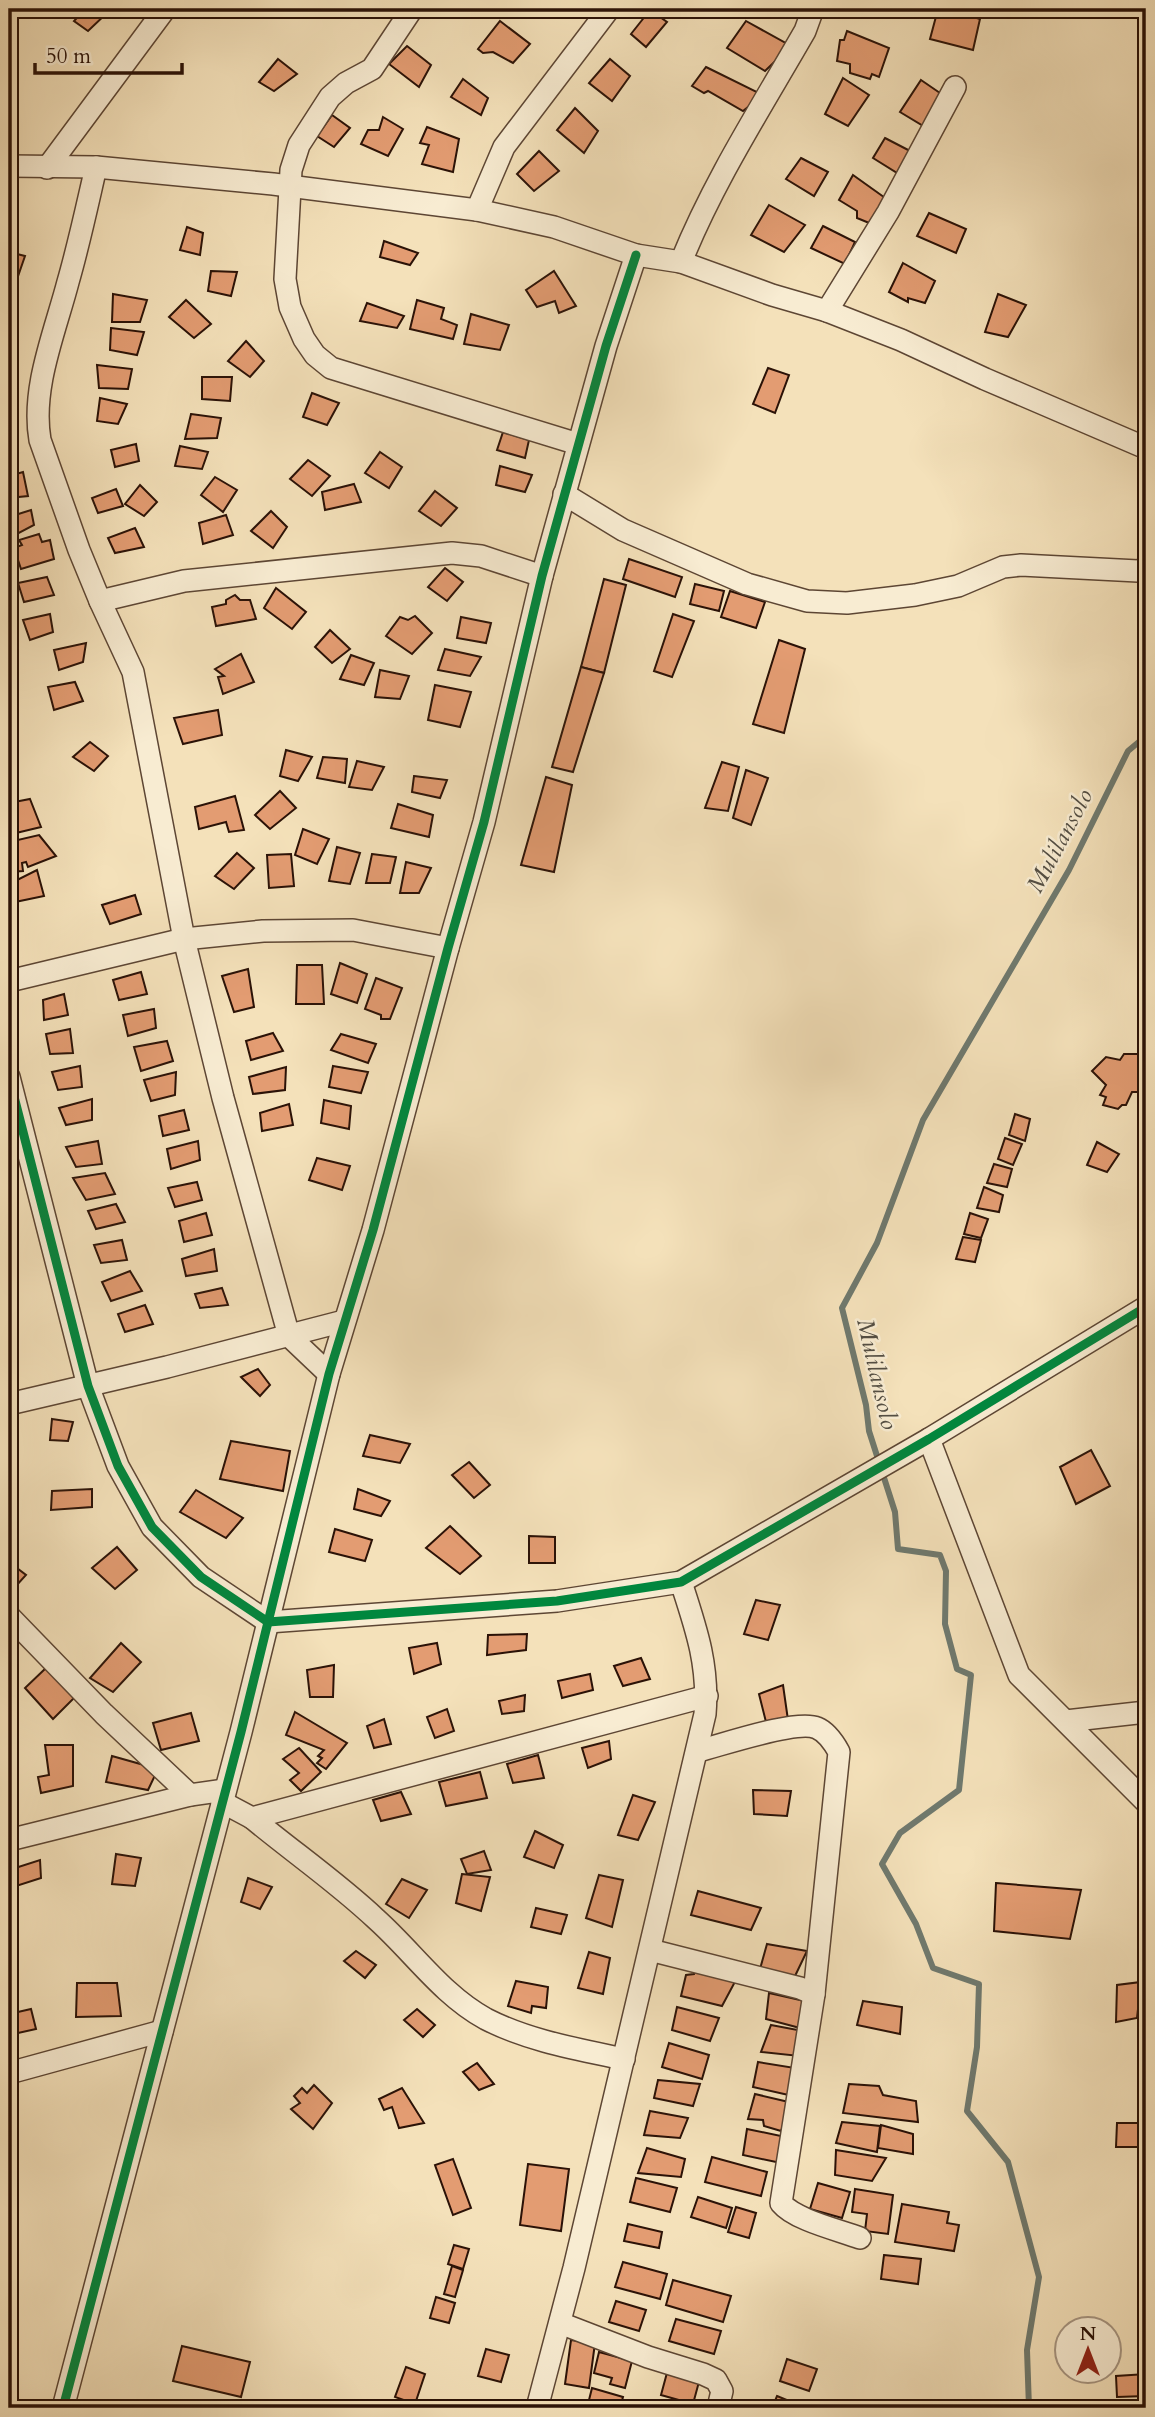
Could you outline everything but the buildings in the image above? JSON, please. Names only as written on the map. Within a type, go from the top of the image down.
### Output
[{"type":"street","points":[[47,168],[165,9]]},
{"type":"street","points":[[412,9],[372,69],[346,83],[331,97],[309,126],[299,145],[288,186],[285,279],[290,307],[304,339],[315,355],[331,368],[578,444]]},
{"type":"street","points":[[477,210],[504,147],[609,9]]},
{"type":"street","points":[[681,262],[718,186],[805,31],[813,9]]},
{"type":"street","points":[[827,311],[888,212],[955,87]]},
{"type":"street","points":[[9,166],[96,167],[288,186],[477,210],[554,227],[636,255],[681,262],[772,295],[827,311],[901,340],[1146,448]]},
{"type":"street","points":[[96,167],[79,243],[41,383],[37,427],[57,489],[100,601],[133,672],[184,939],[223,1098],[289,1336],[329,1374]]},
{"type":"street","points":[[62,2408],[268,1622],[329,1374],[373,1230],[484,822],[564,494],[606,346],[636,255]]},
{"type":"street","points":[[564,494],[622,530],[747,584],[807,601],[847,603],[915,595],[958,586],[1003,567],[1021,565],[1138,571],[1146,569]]},
{"type":"street","points":[[100,601],[184,581],[452,554],[481,556],[542,576]]},
{"type":"street","points":[[9,981],[184,939],[263,931],[353,930],[448,948]]},
{"type":"street","points":[[9,1077],[88,1386],[118,1466],[152,1527],[201,1577],[268,1622],[557,1601],[681,1582],[892,1460],[1146,1307]]},
{"type":"street","points":[[9,1404],[344,1321]]},
{"type":"street","points":[[929,1438],[1019,1675],[1146,1802]]},
{"type":"street","points":[[537,2408],[624,2059],[705,1714],[707,1696],[701,1643],[681,1582]]},
{"type":"street","points":[[9,1616],[104,1714],[190,1795]]},
{"type":"street","points":[[252,1818],[707,1696]]},
{"type":"street","points":[[1066,1721],[1146,1712]]},
{"type":"street","points":[[698,1751],[799,1725],[818,1728],[831,1739],[839,1752],[814,1994],[781,2203],[786,2210],[860,2238]]},
{"type":"street","points":[[9,1840],[190,1795],[223,1796],[376,1918],[448,1992],[466,2006],[488,2020],[534,2040],[624,2059]]},
{"type":"street","points":[[650,1950],[800,1988],[814,1994]]},
{"type":"street","points":[[9,2073],[162,2031]]},
{"type":"street","points":[[559,2323],[709,2377],[716,2381],[722,2391],[718,2408]]},
{"type":"waterway","name":"Mulilansolo","points":[[1029,2408],[1027,2350],[1039,2277],[1008,2162],[967,2111],[977,2047],[979,1984],[933,1968],[916,1924],[882,1864],[900,1833],[959,1790],[971,1675],[957,1669],[945,1624],[946,1571],[940,1555],[898,1549],[895,1512],[869,1431],[866,1405],[842,1308],[877,1243],[923,1120],[1069,870],[1128,751],[1146,736]]},
{"type":"cycle path","points":[[63,2408],[241,1732],[329,1374],[373,1230],[484,822],[542,576],[606,346],[636,255]]},
{"type":"cycle path","points":[[9,1077],[88,1386],[118,1466],[152,1527],[201,1577],[268,1622],[557,1601],[681,1582],[929,1439],[1146,1307]]}]
